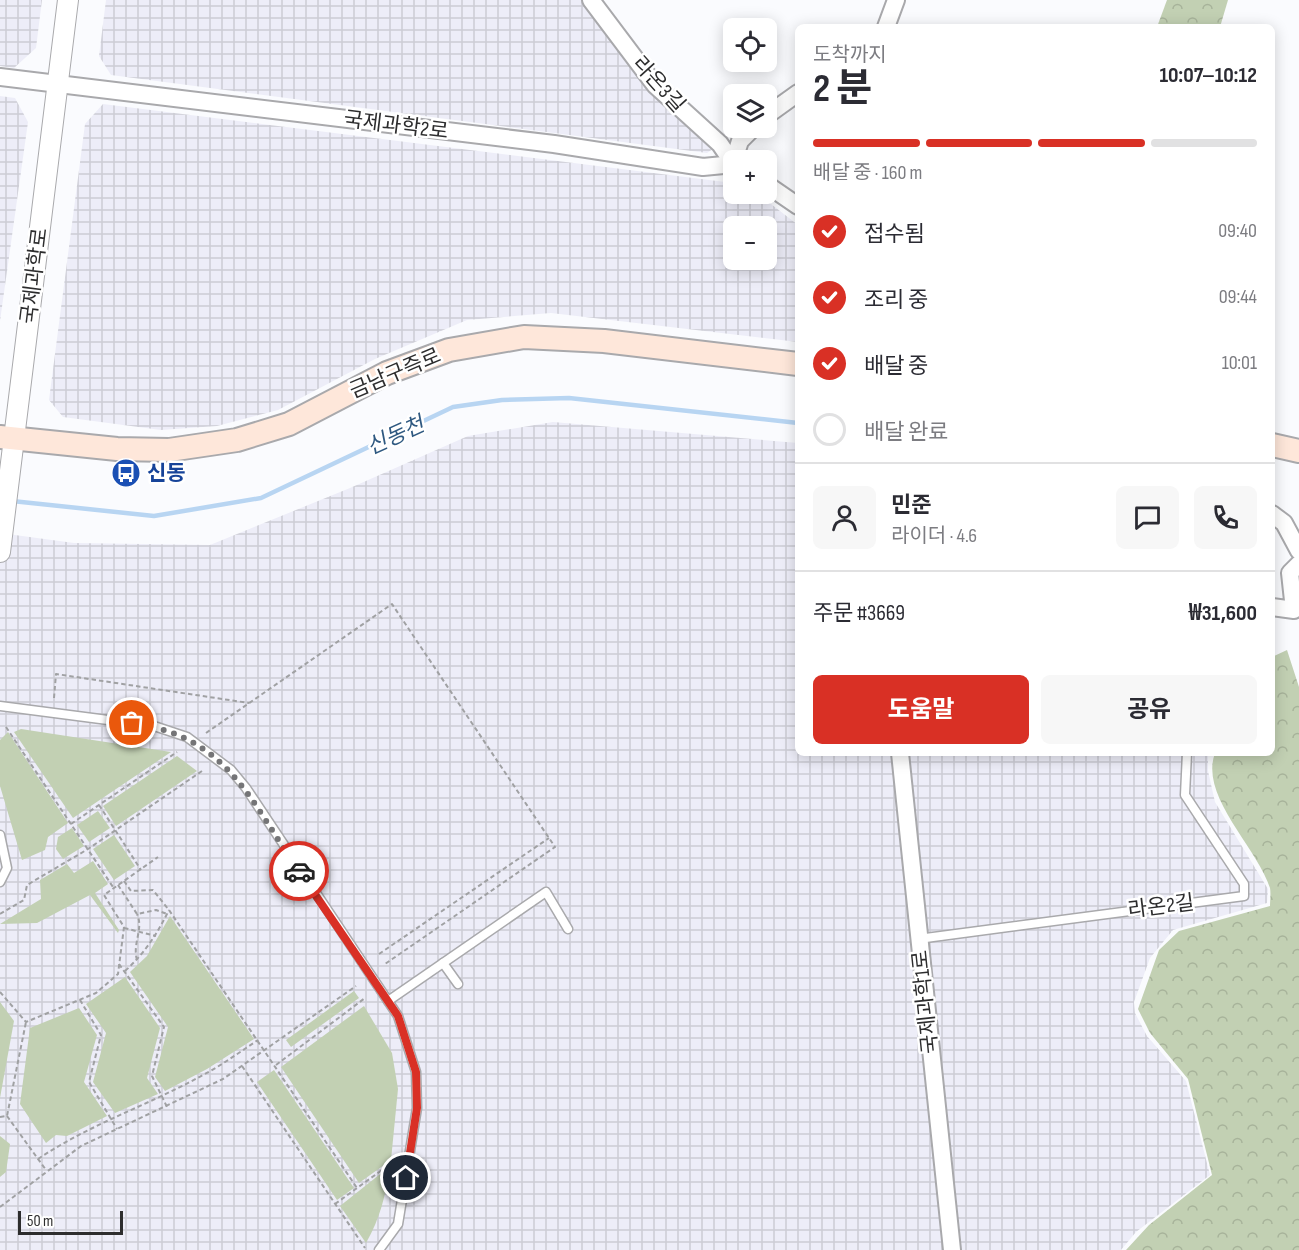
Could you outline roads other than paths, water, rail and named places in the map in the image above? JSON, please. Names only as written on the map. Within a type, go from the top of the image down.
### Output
[{"type":"main road","name":"금남구즉로","points":[[7,438],[117,449],[158,450],[237,440],[289,424],[387,373],[439,354],[524,337],[604,341],[795,364]]},
{"type":"main road","points":[[1275,446],[1299,451]]},
{"type":"street","name":"국제과학로","points":[[0,552],[8,483],[7,438],[68,0]]},
{"type":"street","name":"라온3길","points":[[591,0],[655,86],[724,150]]},
{"type":"street","points":[[887,24],[896,0]]},
{"type":"street","name":"국제과학2로","points":[[0,77],[554,144],[703,167],[723,164]]},
{"type":"street","points":[[777,108],[795,95]]},
{"type":"street","points":[[777,192],[795,204]]},
{"type":"street","points":[[1275,516],[1284,523],[1299,551]]},
{"type":"street","points":[[1275,607],[1294,610],[1290,573],[1299,564]]},
{"type":"street","name":"국제과학1로","points":[[900,756],[952,1250]]},
{"type":"lane","points":[[0,706],[154,726],[187,737],[231,770],[246,788],[398,1016],[416,1072],[417,1108],[398,1224],[379,1250]]},
{"type":"lane","name":"라온2길","points":[[918,939],[1244,896],[1244,884],[1185,795],[1187,756]]},
{"type":"lane","points":[[0,835],[8,868],[0,882]]},
{"type":"lane","points":[[388,1001],[546,892],[568,929]]},
{"type":"lane","points":[[443,963],[458,984]]},
{"type":"waterway","name":"신동천","points":[[12,501],[154,516],[261,498],[453,407],[502,400],[569,398],[795,423]]},
{"type":"place","name":"신동","points":[[126,473]]}]
